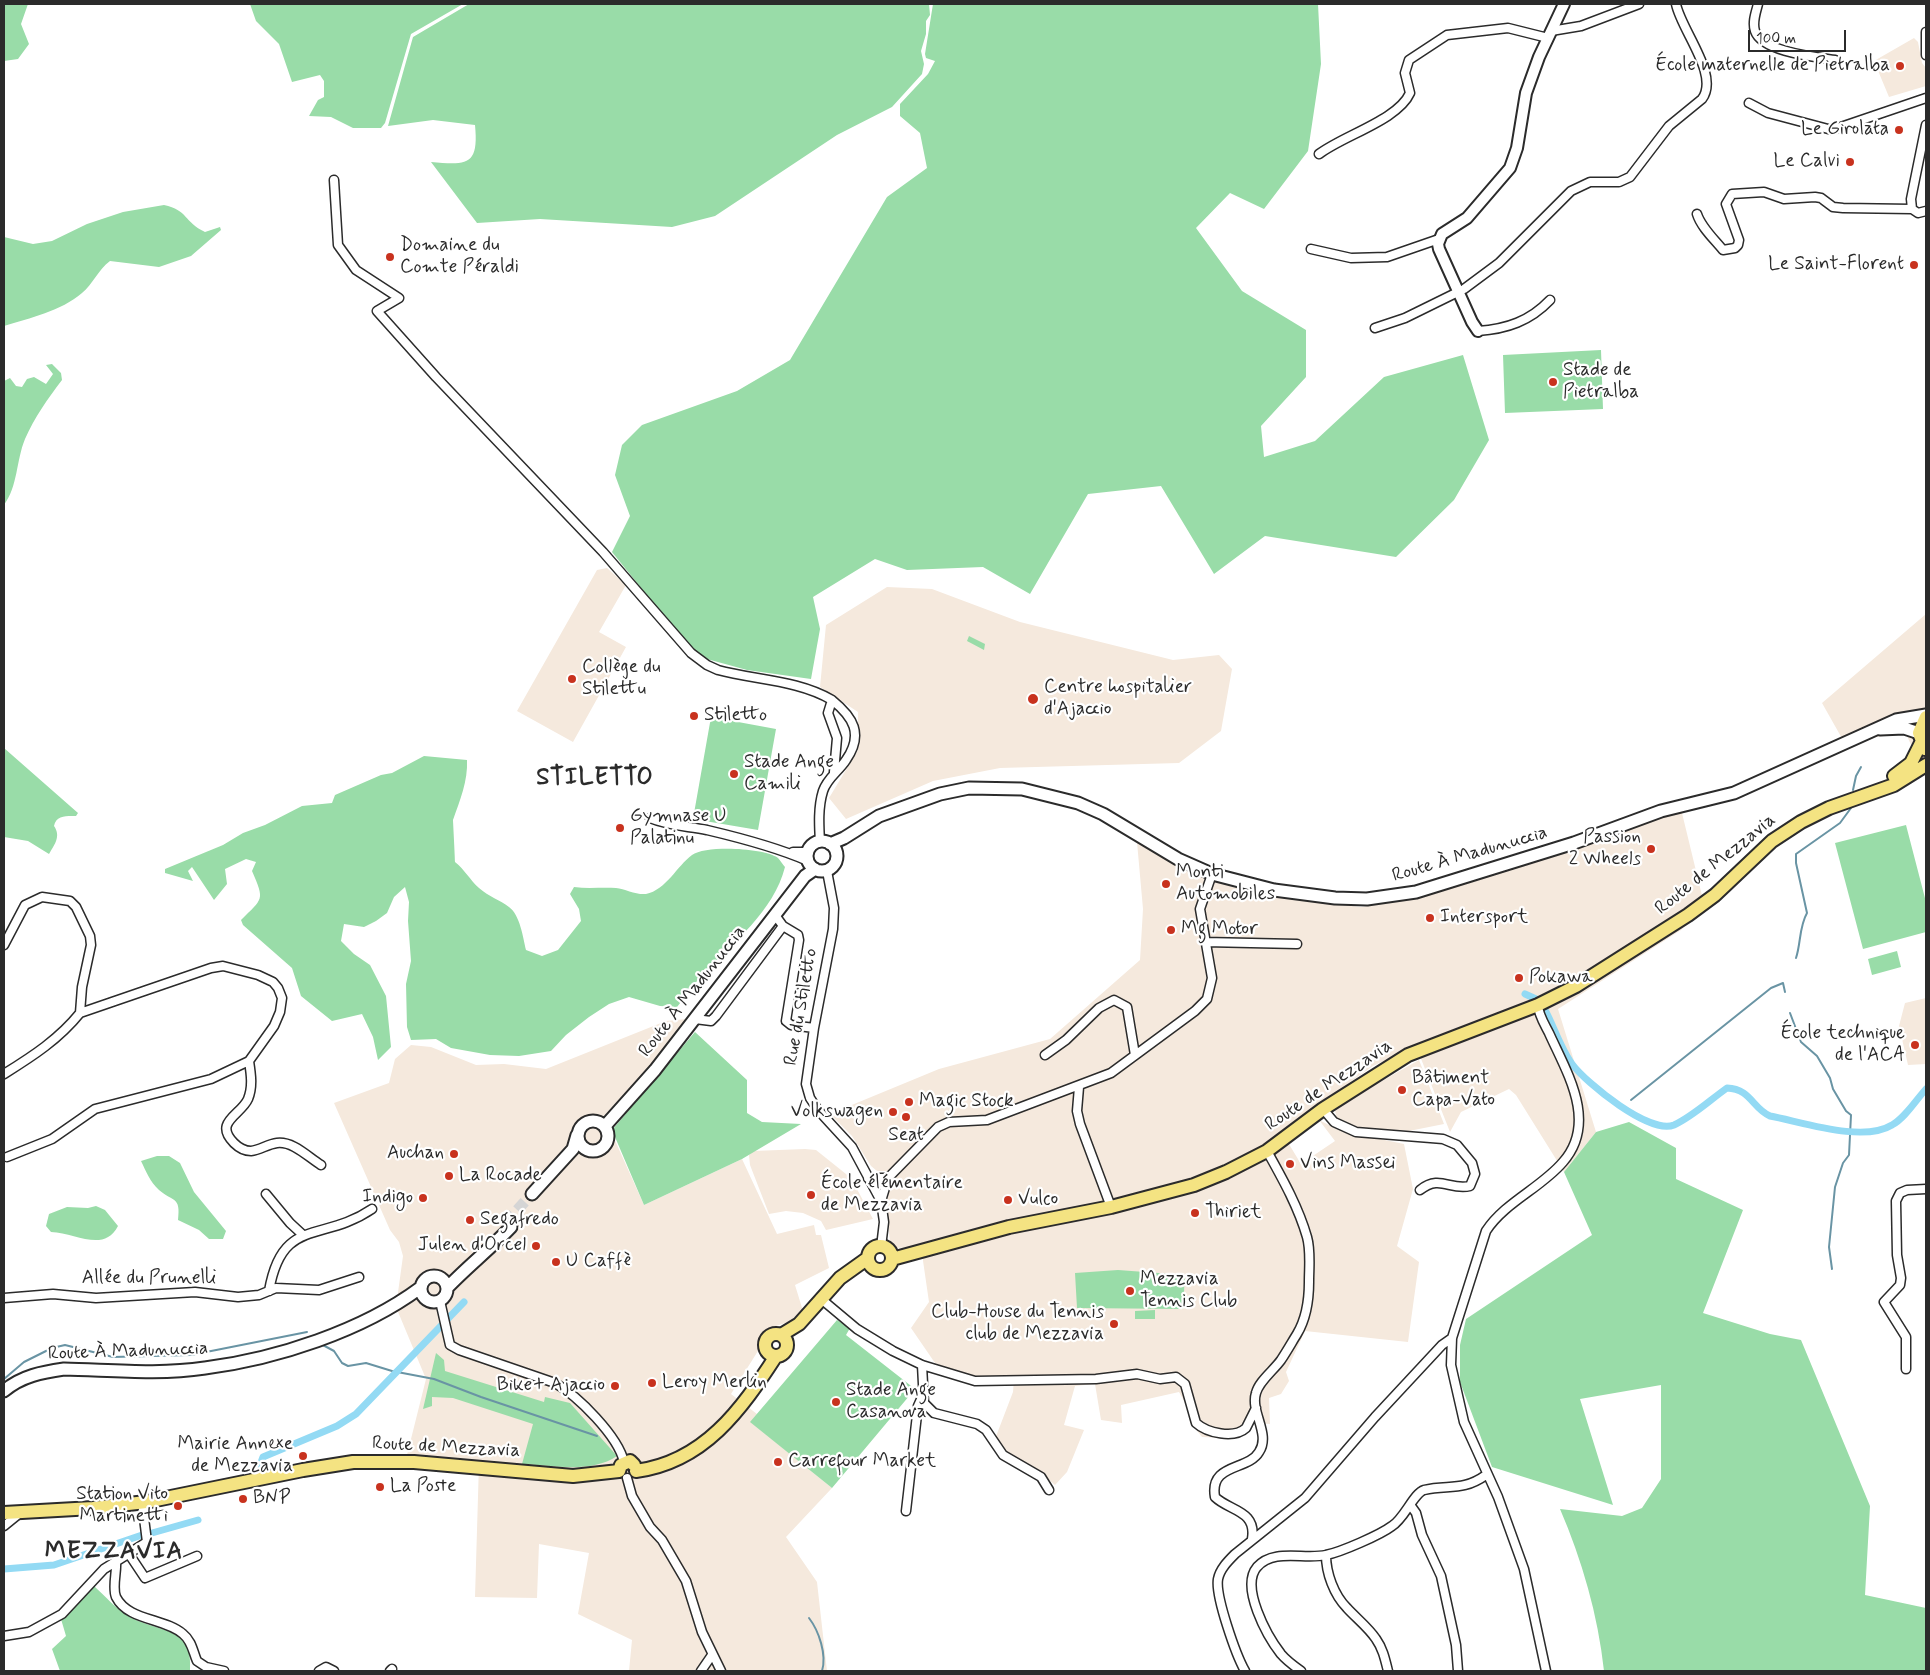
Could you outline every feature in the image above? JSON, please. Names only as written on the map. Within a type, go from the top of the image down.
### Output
[{"type":"main road","name":"Route À Madunuccia","points":[[605,1126],[695,1019],[813,863],[834,865],[829,846],[879,816],[940,794],[969,788],[1022,790],[1070,800],[1103,814],[1178,859],[1212,874],[1247,885],[1335,898],[1368,899],[1416,892],[1574,843],[1661,811],[1734,793],[1896,720],[1926,716]]},
{"type":"main road","name":"Route de Mezzavia","points":[[892,1259],[1009,1227],[1111,1206],[1194,1185],[1267,1151],[1323,1109],[1408,1055],[1538,1005],[1576,986],[1688,915],[1715,894],[1772,841],[1801,822],[1887,781],[1911,763],[1922,742],[1926,716]]},
{"type":"main road","name":"Route À Madunuccia","points":[[1876,729],[1904,728],[1922,742]]},
{"type":"main road","name":"Route de Mezzavia","points":[[1852,799],[1870,795],[1894,785],[1926,765]]},
{"type":"main road","points":[[813,863],[813,845],[829,846]]},
{"type":"main road","points":[[577,1135],[583,1148],[590,1151],[604,1147],[608,1140],[605,1126],[594,1120],[583,1124],[577,1135],[573,1150],[534,1197],[578,1156],[583,1148]]},
{"type":"main road","points":[[444,1283],[463,1272],[486,1253],[508,1225]]},
{"type":"main road","points":[[881,1246],[888,1249],[892,1259],[886,1269],[879,1270],[870,1263],[870,1251],[881,1246]]},
{"type":"main road","points":[[784,1339],[843,1283],[870,1263]]},
{"type":"main road","points":[[429,1276],[444,1283],[446,1295],[440,1301],[432,1302],[425,1299],[420,1288],[422,1281],[429,1276]]},
{"type":"main road","name":"Route À Madunuccia","points":[[4,1391],[27,1376],[48,1371],[64,1369],[174,1370],[205,1368],[251,1360],[321,1339],[398,1304],[420,1288]]},
{"type":"main road","name":"Route À Madunuccia","points":[[398,1304],[425,1299]]},
{"type":"main road","points":[[772,1335],[784,1339],[786,1350],[772,1354],[765,1346],[767,1339],[772,1335]]},
{"type":"main road","name":"Route de Mezzavia","points":[[4,1513],[93,1508],[142,1502],[353,1462],[414,1462],[573,1476],[628,1469],[681,1459],[705,1442],[738,1411],[772,1354]]},
{"type":"street","points":[[1550,300],[1527,320],[1494,330],[1478,331],[1438,249],[1439,239],[1442,234],[1467,218],[1510,168],[1517,148],[1526,93],[1549,34],[1564,4]]},
{"type":"street","points":[[1319,154],[1332,144],[1399,109],[1410,93],[1405,73],[1409,60],[1447,35],[1508,28],[1549,34],[1581,26],[1639,4]]},
{"type":"street","points":[[1375,328],[1405,318],[1459,292],[1499,263],[1572,191],[1590,182],[1618,182],[1630,176],[1669,126],[1702,99],[1706,94],[1706,75],[1678,16],[1676,4]]},
{"type":"street","points":[[1758,4],[1753,23],[1757,36],[1763,41],[1796,53],[1835,60]]},
{"type":"street","points":[[1926,32],[1926,55]]},
{"type":"street","points":[[1749,104],[1768,113],[1832,130],[1926,98]]},
{"type":"street","points":[[1912,209],[1911,199],[1926,125]]},
{"type":"street","points":[[334,180],[338,246],[356,270],[399,298],[377,311],[436,377],[603,552],[691,653],[707,665],[718,670],[814,691],[832,700],[853,720],[855,732],[846,760],[834,772],[823,790],[819,806],[829,846]]},
{"type":"street","points":[[1697,214],[1699,221],[1723,250],[1728,250],[1738,245],[1739,240],[1726,204],[1732,194],[1764,192],[1784,199],[1821,198],[1834,207],[1912,209],[1918,213],[1926,211]]},
{"type":"street","points":[[1310,250],[1351,258],[1387,257],[1439,239]]},
{"type":"street","points":[[832,700],[828,713],[837,738],[834,772]]},
{"type":"street","points":[[650,818],[672,826],[709,831],[789,852],[813,863]]},
{"type":"street","name":"Rue du Stiletto","points":[[813,863],[834,908],[833,929],[814,1028],[806,1084],[810,1098],[818,1110],[852,1147],[881,1201],[884,1222],[881,1246]]},
{"type":"street","points":[[881,1201],[888,1178],[938,1126],[949,1122],[987,1120],[1079,1087],[1111,1073],[1195,1011],[1207,999],[1212,978],[1200,909],[1212,874]]},
{"type":"street","points":[[4,945],[24,905],[42,897],[70,900],[76,907],[90,936],[91,945],[82,987],[80,1013]]},
{"type":"street","points":[[775,915],[783,926],[798,935],[786,1021],[791,1025],[814,1028]]},
{"type":"street","points":[[695,1019],[711,1021],[783,926]]},
{"type":"street","points":[[1205,942],[1297,944]]},
{"type":"street","points":[[4,1074],[43,1050],[66,1031],[80,1013],[211,968],[223,966],[243,970],[273,982],[282,998],[280,1012],[274,1026],[249,1061],[211,1079],[111,1103],[95,1109],[52,1139],[7,1157]]},
{"type":"street","points":[[1045,1055],[1066,1040],[1099,1008],[1114,1000],[1127,1007],[1134,1056]]},
{"type":"street","points":[[1538,1005],[1576,1093],[1580,1110],[1578,1133],[1564,1162],[1495,1218],[1486,1231],[1452,1338],[1451,1364],[1464,1422],[1486,1475],[1498,1497],[1524,1569],[1546,1671]]},
{"type":"street","points":[[249,1061],[251,1079],[248,1100],[230,1118],[227,1124],[227,1132],[232,1141],[246,1151],[254,1151],[277,1143],[289,1143],[321,1165]]},
{"type":"street","points":[[1079,1087],[1077,1111],[1080,1124],[1111,1206]]},
{"type":"street","points":[[1323,1109],[1334,1122],[1356,1132],[1443,1139],[1457,1144],[1472,1163],[1475,1174],[1470,1186],[1463,1188],[1436,1182],[1429,1183],[1420,1190]]},
{"type":"street","points":[[1252,1539],[1254,1533],[1250,1522],[1242,1512],[1219,1500],[1214,1489],[1221,1475],[1256,1456],[1260,1451],[1262,1430],[1256,1408],[1256,1392],[1282,1359],[1299,1331],[1309,1295],[1307,1238],[1287,1187],[1267,1151]]},
{"type":"street","points":[[868,1178],[888,1178]]},
{"type":"street","points":[[1906,1369],[1906,1337],[1884,1302],[1900,1285],[1901,1278],[1896,1255],[1896,1201],[1900,1193],[1906,1190],[1926,1189]]},
{"type":"street","points":[[266,1194],[303,1235]]},
{"type":"street","points":[[269,1291],[276,1260],[284,1248],[303,1235],[342,1225],[372,1209]]},
{"type":"street","name":"Allée du Prunelli","points":[[4,1298],[53,1294],[96,1298],[195,1292],[238,1297],[259,1295],[276,1288],[319,1290],[359,1277]]},
{"type":"street","points":[[440,1301],[450,1345],[459,1350],[555,1383],[565,1389],[604,1427],[622,1451],[628,1469],[632,1496],[650,1527],[662,1540],[686,1581],[702,1632],[721,1671]]},
{"type":"street","points":[[823,1301],[857,1329],[894,1352],[922,1365],[975,1381],[1096,1379],[1137,1374],[1160,1379],[1176,1378],[1184,1384],[1196,1423],[1207,1431],[1234,1434],[1242,1432],[1246,1428],[1256,1408]]},
{"type":"street","points":[[1245,1671],[1234,1649],[1217,1589],[1218,1577],[1225,1564],[1252,1539],[1305,1498],[1375,1417],[1442,1345],[1452,1338]]},
{"type":"street","points":[[922,1365],[924,1403],[934,1413],[977,1424],[986,1430],[1003,1455],[1041,1477],[1049,1490]]},
{"type":"street","points":[[906,1511],[918,1406],[924,1393]]},
{"type":"street","points":[[1301,1671],[1281,1654],[1269,1634],[1252,1596],[1251,1579],[1256,1568],[1266,1559],[1288,1556],[1326,1555],[1393,1526],[1411,1506],[1416,1494],[1424,1490],[1456,1488],[1478,1481],[1486,1475]]},
{"type":"street","points":[[4,1636],[29,1632],[62,1614],[104,1570],[147,1542],[142,1502]]},
{"type":"street","points":[[1411,1506],[1416,1513],[1422,1535],[1441,1576],[1456,1645],[1458,1671]]},
{"type":"street","points":[[4,1526],[20,1513]]},
{"type":"street","points":[[129,1554],[145,1578],[197,1556]]},
{"type":"street","points":[[1326,1555],[1326,1567],[1337,1593],[1346,1607],[1375,1638],[1383,1650],[1388,1671]]},
{"type":"street","points":[[116,1562],[116,1598],[132,1612],[182,1633],[190,1642],[197,1662],[206,1667],[224,1671]]},
{"type":"street","points":[[701,1671],[712,1655]]},
{"type":"street","points":[[319,1671],[326,1667],[334,1671]]},
{"type":"shaded area","name":"École maternelle de Pietralba","points":[[1914,38],[1918,42],[1922,63],[1926,68],[1926,86],[1889,97],[1874,61]]},
{"type":"shaded area","name":"Collège du Stilettu","points":[[607,568],[626,585],[599,632],[626,647],[573,742],[517,711],[597,570]]},
{"type":"shaded area","name":"Centre hospitalier d'Ajaccio","points":[[887,587],[932,589],[1020,622],[1173,660],[1219,655],[1232,669],[1221,731],[1179,763],[1000,768],[933,781],[846,819],[829,798],[858,750],[858,712],[820,687],[826,625]]},
{"type":"shaded area","points":[[1926,614],[1926,762],[1912,747],[1907,736],[1899,734],[1876,737],[1848,749],[1822,703]]},
{"type":"shaded area","points":[[1682,813],[1705,908],[1681,930],[1558,1009],[1596,1132],[1564,1172],[1516,1095],[1509,1089],[1461,1112],[1450,1132],[1416,1046],[1373,1066],[1281,1131],[1301,1164],[1335,1141],[1319,1120],[1341,1131],[1404,1144],[1413,1189],[1397,1246],[1419,1262],[1408,1342],[1305,1331],[1286,1372],[1289,1381],[1281,1394],[1269,1398],[1270,1424],[1255,1423],[1242,1435],[1226,1438],[1202,1437],[1190,1422],[1188,1408],[1179,1392],[1121,1405],[1122,1423],[1101,1420],[1095,1384],[1075,1386],[1064,1425],[1084,1430],[1067,1472],[1055,1485],[1041,1473],[1009,1458],[995,1439],[1013,1392],[1014,1379],[974,1379],[935,1363],[911,1328],[929,1302],[921,1247],[894,1248],[890,1242],[886,1199],[893,1182],[886,1171],[877,1171],[871,1166],[852,1136],[830,1114],[939,1069],[1050,1039],[1140,960],[1143,909],[1137,842],[1196,875],[1248,892],[1361,907],[1402,901],[1503,872],[1663,817]]},
{"type":"shaded area","name":"École technique de l'ACA","points":[[1926,998],[1926,1064],[1908,1065],[1899,1026],[1905,1003]]},
{"type":"shaded area","points":[[687,1019],[674,1039],[604,1116],[644,1205],[742,1159],[777,1234],[814,1225],[816,1235],[821,1235],[829,1268],[795,1285],[803,1311],[788,1322],[773,1327],[731,1394],[757,1414],[751,1422],[832,1488],[786,1537],[817,1582],[827,1671],[629,1671],[632,1640],[578,1614],[589,1553],[539,1544],[537,1598],[475,1597],[479,1463],[407,1455],[426,1379],[396,1307],[403,1256],[399,1242],[390,1230],[334,1103],[389,1083],[395,1059],[411,1045],[431,1047],[476,1065],[504,1064],[546,1069],[666,1021]]},
{"type":"shaded area","points":[[1419,1060],[1444,1124],[1409,1131],[1361,1129],[1347,1127],[1337,1119],[1335,1111],[1343,1103]]},
{"type":"shaded area","name":"École élémentaire de Mezzavia","points":[[816,1150],[851,1178],[873,1219],[826,1230],[821,1221],[803,1213],[786,1211],[769,1214],[750,1165],[749,1155],[753,1151]]},
{"type":"green space","points":[[4,4],[28,4],[21,24],[29,44],[18,59],[4,61]]},
{"type":"green space","points":[[250,4],[463,4],[411,34],[385,123],[381,128],[353,128],[331,117],[309,116],[318,100],[324,97],[324,81],[320,75],[292,82],[279,44],[256,21]]},
{"type":"green space","points":[[469,4],[929,4],[930,15],[926,21],[926,34],[921,51],[924,64],[922,74],[892,107],[837,135],[715,216],[672,227],[540,219],[477,223],[431,162],[454,163],[468,160],[475,148],[475,125],[433,120],[388,126],[413,37]]},
{"type":"green space","points":[[933,4],[1318,4],[1321,64],[1308,151],[1264,209],[1230,193],[1196,228],[1242,291],[1306,330],[1306,377],[1261,426],[1264,457],[1315,441],[1384,377],[1463,355],[1489,440],[1454,500],[1396,557],[1265,536],[1214,574],[1161,486],[1088,494],[1030,594],[983,567],[907,570],[875,559],[813,597],[820,629],[811,679],[747,670],[696,656],[612,552],[630,516],[615,475],[622,445],[642,425],[737,391],[790,360],[887,197],[927,168],[920,133],[900,116],[900,104],[928,74],[935,61],[926,58],[925,54]]},
{"type":"green space","points":[[164,205],[178,210],[205,232],[220,227],[221,230],[191,256],[159,267],[110,261],[86,289],[65,305],[4,326],[4,237],[33,244],[52,241],[87,224],[123,212]]},
{"type":"green space","name":"Stade de Pietralba","points":[[1601,350],[1603,409],[1505,413],[1503,355]]},
{"type":"green space","points":[[52,364],[61,373],[62,380],[42,408],[25,439],[12,490],[4,505],[4,381],[10,378],[16,386],[22,387],[27,379],[34,377],[46,384],[53,374],[46,365]]},
{"type":"green space","points":[[969,636],[985,644],[984,650],[967,641]]},
{"type":"green space","name":"Stade Ange Camili","points":[[711,717],[776,729],[758,830],[693,819]]},
{"type":"green space","points":[[4,748],[78,813],[76,816],[59,818],[55,822],[54,826],[57,837],[49,854],[28,841],[4,837]]},
{"type":"green space","points":[[424,756],[467,760],[465,783],[453,820],[455,862],[479,888],[513,911],[520,927],[526,950],[542,956],[558,950],[581,921],[579,909],[570,894],[574,887],[616,888],[638,894],[646,894],[660,888],[692,855],[699,852],[722,849],[749,850],[778,858],[785,867],[780,883],[762,912],[703,974],[677,1007],[660,1006],[629,997],[609,1004],[589,1017],[566,1035],[551,1051],[519,1056],[490,1055],[451,1048],[436,1039],[411,1040],[407,1027],[406,984],[411,961],[408,921],[409,902],[405,887],[394,897],[387,913],[376,921],[364,927],[344,924],[341,941],[354,954],[370,965],[386,996],[391,1047],[378,1060],[373,1037],[362,1014],[332,1021],[301,996],[292,968],[243,925],[241,920],[258,903],[260,898],[259,888],[252,871],[256,862],[246,859],[225,869],[227,884],[214,900],[192,867],[188,871],[193,881],[165,873],[165,869],[223,845],[243,833],[265,825],[302,806],[332,803],[335,795],[381,775],[392,773]]},
{"type":"green space","points":[[1906,825],[1926,902],[1926,932],[1863,949],[1835,843]]},
{"type":"green space","points":[[1897,951],[1901,967],[1872,975],[1868,959]]},
{"type":"green space","points":[[695,1032],[747,1080],[747,1113],[762,1122],[801,1124],[742,1159],[644,1205],[612,1130]]},
{"type":"green space","points":[[1629,1122],[1676,1148],[1676,1179],[1743,1210],[1703,1313],[1770,1334],[1801,1340],[1870,1506],[1865,1595],[1926,1608],[1926,1671],[1604,1671],[1598,1629],[1588,1588],[1560,1509],[1622,1516],[1642,1508],[1661,1479],[1661,1385],[1580,1399],[1613,1505],[1492,1467],[1460,1382],[1460,1345],[1466,1319],[1592,1235],[1564,1172],[1596,1132]]},
{"type":"green space","points":[[157,1156],[169,1156],[180,1163],[194,1192],[226,1231],[223,1239],[209,1239],[199,1230],[178,1220],[177,1203],[156,1187],[141,1161]]},
{"type":"green space","points":[[96,1206],[105,1210],[118,1226],[112,1234],[105,1238],[89,1240],[51,1232],[46,1226],[49,1214],[67,1207],[88,1208]]},
{"type":"green space","name":"Mezzavia Tennis Club","points":[[1118,1270],[1185,1275],[1183,1309],[1077,1308],[1075,1273]]},
{"type":"green space","points":[[1155,1310],[1155,1319],[1135,1319],[1135,1311]]},
{"type":"green space","name":"Stade Ange Casanova","points":[[837,1320],[850,1328],[846,1335],[915,1389],[832,1488],[750,1422]]},
{"type":"green space","points":[[436,1353],[444,1360],[445,1371],[544,1402],[545,1397],[570,1403],[617,1456],[607,1462],[583,1467],[522,1464],[533,1424],[453,1398],[432,1397],[432,1406],[423,1409]]},
{"type":"green space","points":[[94,1586],[125,1614],[180,1638],[190,1656],[190,1671],[60,1671],[52,1649],[66,1636],[61,1619]]},
{"type":"waterway","points":[[1853,790],[1856,776],[1861,767]]},
{"type":"waterway","points":[[1796,958],[1807,913],[1796,863],[1796,854],[1840,823],[1851,808]]},
{"type":"waterway","points":[[1631,1100],[1771,988],[1783,983],[1785,992]]},
{"type":"waterway","points":[[1525,994],[1536,999]]},
{"type":"waterway","points":[[1545,1010],[1564,1052],[1572,1064],[1590,1083],[1635,1115],[1663,1126],[1681,1122],[1727,1088],[1735,1089],[1746,1095],[1764,1113],[1770,1116],[1832,1130],[1849,1132],[1880,1130],[1897,1122],[1926,1089]]},
{"type":"waterway","points":[[1790,1013],[1801,1042],[1817,1056],[1830,1078],[1833,1089],[1846,1111],[1851,1115],[1849,1155],[1843,1163],[1835,1187],[1829,1247],[1832,1269]]},
{"type":"waterway","points":[[257,1473],[263,1457],[337,1426],[356,1414],[464,1302]]},
{"type":"waterway","points":[[4,1379],[24,1362],[52,1348],[65,1345],[113,1357],[191,1355],[307,1332]]},
{"type":"waterway","points":[[321,1344],[334,1351],[342,1363],[348,1366],[366,1363],[392,1371],[434,1379],[597,1436]]},
{"type":"waterway","points":[[152,1533],[198,1520]]},
{"type":"waterway","points":[[4,1569],[54,1565],[145,1534]]},
{"type":"waterway","points":[[809,1618],[816,1630],[823,1651],[822,1671]]},
{"type":"tunnel","points":[[506,1222],[532,1194]]},
{"type":"place","name":"École maternelle de Pietralba","points":[[1900,66]]},
{"type":"place","name":"Le Girolata","points":[[1899,130]]},
{"type":"place","name":"Le Calvi","points":[[1850,162]]},
{"type":"place","name":"Domaine du Comte Péraldi","points":[[390,257]]},
{"type":"place","name":"Le Saint-Florent","points":[[1914,265]]},
{"type":"place","name":"Stade de Pietralba","points":[[1553,382]]},
{"type":"place","name":"Collège du Stilettu","points":[[572,679]]},
{"type":"place","name":"Centre hospitalier d'Ajaccio","points":[[1033,699]]},
{"type":"place","name":"Stiletto","points":[[694,716]]},
{"type":"place","name":"Stade Ange Camili","points":[[734,774]]},
{"type":"place","name":"Gymnase U Palatinu","points":[[620,828]]},
{"type":"place","name":"Passion 2 Wheels","points":[[1651,849]]},
{"type":"place","name":"Monti Automobiles","points":[[1166,884]]},
{"type":"place","name":"Intersport","points":[[1430,918]]},
{"type":"place","name":"Mg Motor","points":[[1171,930]]},
{"type":"place","name":"Pokawa","points":[[1519,978]]},
{"type":"place","name":"École technique de l'ACA","points":[[1915,1045]]},
{"type":"place","name":"Bâtiment Capa-Vato","points":[[1402,1090]]},
{"type":"place","name":"Magic Stock","points":[[909,1102]]},
{"type":"place","name":"Volkswagen","points":[[893,1112]]},
{"type":"place","name":"Seat","points":[[906,1117]]},
{"type":"place","name":"Auchan","points":[[454,1154]]},
{"type":"place","name":"Vins Massei","points":[[1290,1164]]},
{"type":"place","name":"La Rocade","points":[[449,1176]]},
{"type":"place","name":"École élémentaire de Mezzavia","points":[[811,1195]]},
{"type":"place","name":"Indigo","points":[[423,1198]]},
{"type":"place","name":"Vulco","points":[[1008,1200]]},
{"type":"place","name":"Thiriet","points":[[1195,1213]]},
{"type":"place","name":"Segafredo","points":[[470,1220]]},
{"type":"place","name":"Julen d'Orcel","points":[[536,1246]]},
{"type":"place","name":"U Caffè","points":[[556,1262]]},
{"type":"place","name":"Mezzavia Tennis Club","points":[[1130,1291]]},
{"type":"place","name":"Club-House du Tennis club de Mezzavia","points":[[1114,1324]]},
{"type":"place","name":"Leroy Merlin","points":[[652,1383]]},
{"type":"place","name":"Bike+ Ajaccio","points":[[615,1386]]},
{"type":"place","name":"Stade Ange Casanova","points":[[836,1402]]},
{"type":"place","name":"Mairie Annexe de Mezzavia","points":[[303,1456]]},
{"type":"place","name":"Carrefour Market","points":[[778,1462]]},
{"type":"place","name":"La Poste","points":[[380,1487]]},
{"type":"place","name":"BNP","points":[[243,1499]]},
{"type":"place","name":"Station Vito Martinetti","points":[[178,1506]]},
{"type":"district","name":"STILETTO","points":[[595,779]]},
{"type":"district","name":"MEZZAVIA","points":[[114,1553]]}]
